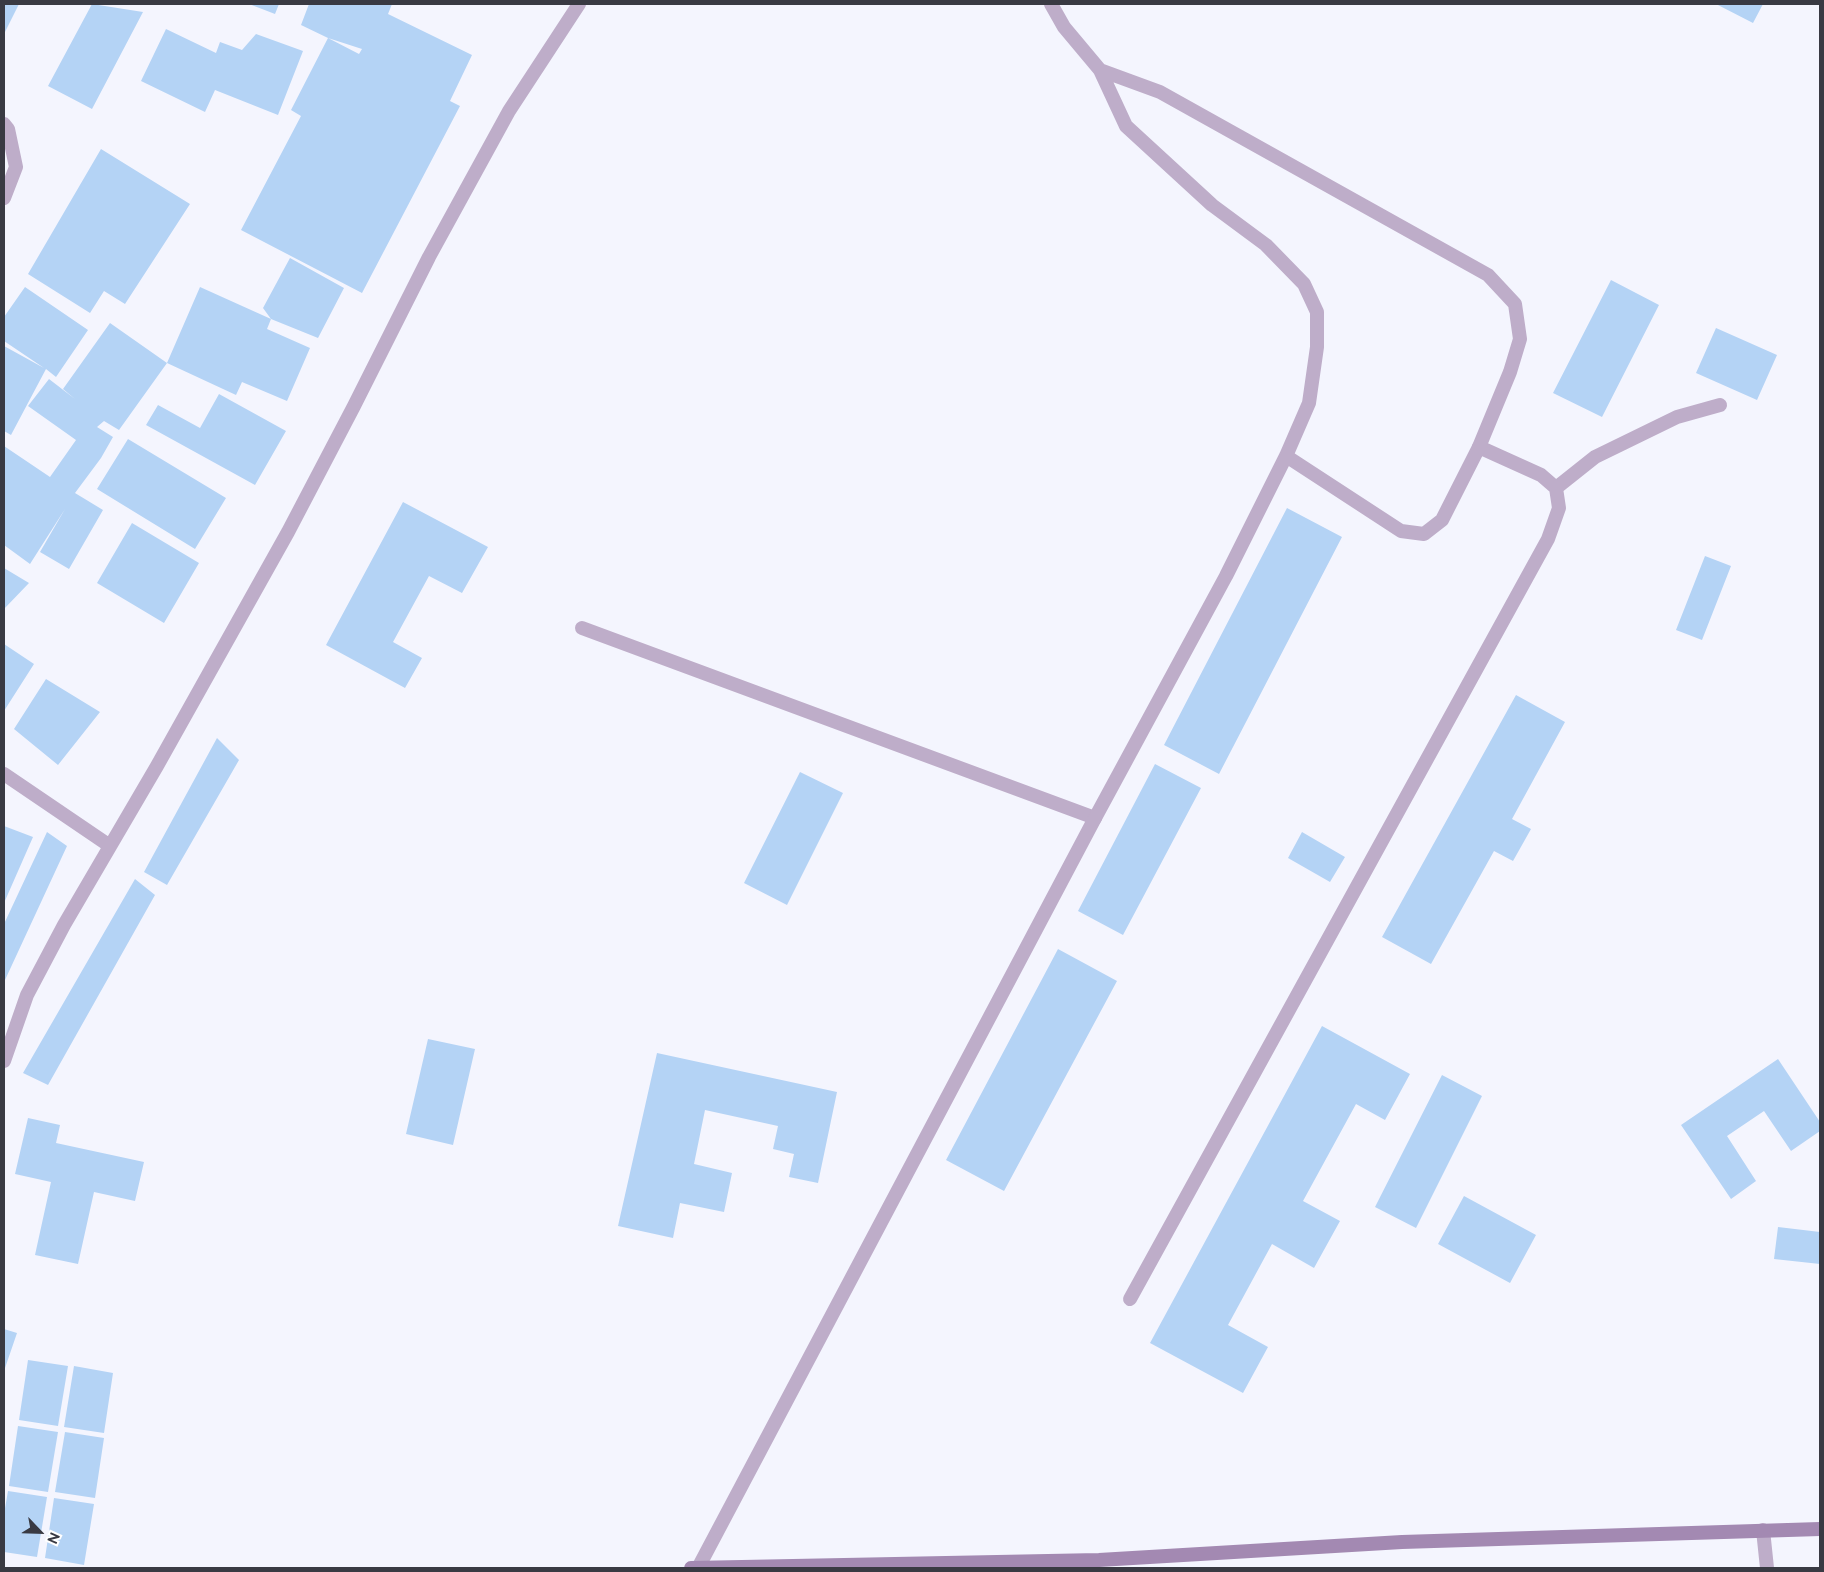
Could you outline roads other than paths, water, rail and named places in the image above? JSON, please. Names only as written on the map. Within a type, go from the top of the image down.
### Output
[{"type":"main road","points":[[691,1568],[1100,1564],[1402,1542],[1820,1529]]},
{"type":"street","points":[[4,1056],[27,995],[64,925],[288,532],[359,398],[429,257],[509,111],[579,4]]},
{"type":"street","points":[[698,1568],[1095,818],[1226,576],[1286,456],[1309,403],[1317,347],[1317,312],[1304,284],[1266,245],[1212,205],[1126,126],[1100,70],[1064,27],[1051,4]]},
{"type":"street","points":[[1100,70],[1160,92],[1488,275],[1516,304],[1520,340],[1510,372],[1479,447],[1442,520],[1424,534],[1401,531],[1286,456]]},
{"type":"street","points":[[4,124],[8,129],[16,167],[4,198]]},
{"type":"street","points":[[1556,488],[1595,457],[1677,417],[1720,405]]},
{"type":"street","points":[[1130,1299],[1548,539],[1559,508],[1556,488],[1541,475],[1479,447]]},
{"type":"street","points":[[582,628],[1095,818]]},
{"type":"street","points":[[4,774],[110,846]]},
{"type":"street","points":[[1764,1530],[1767,1568]]}]
